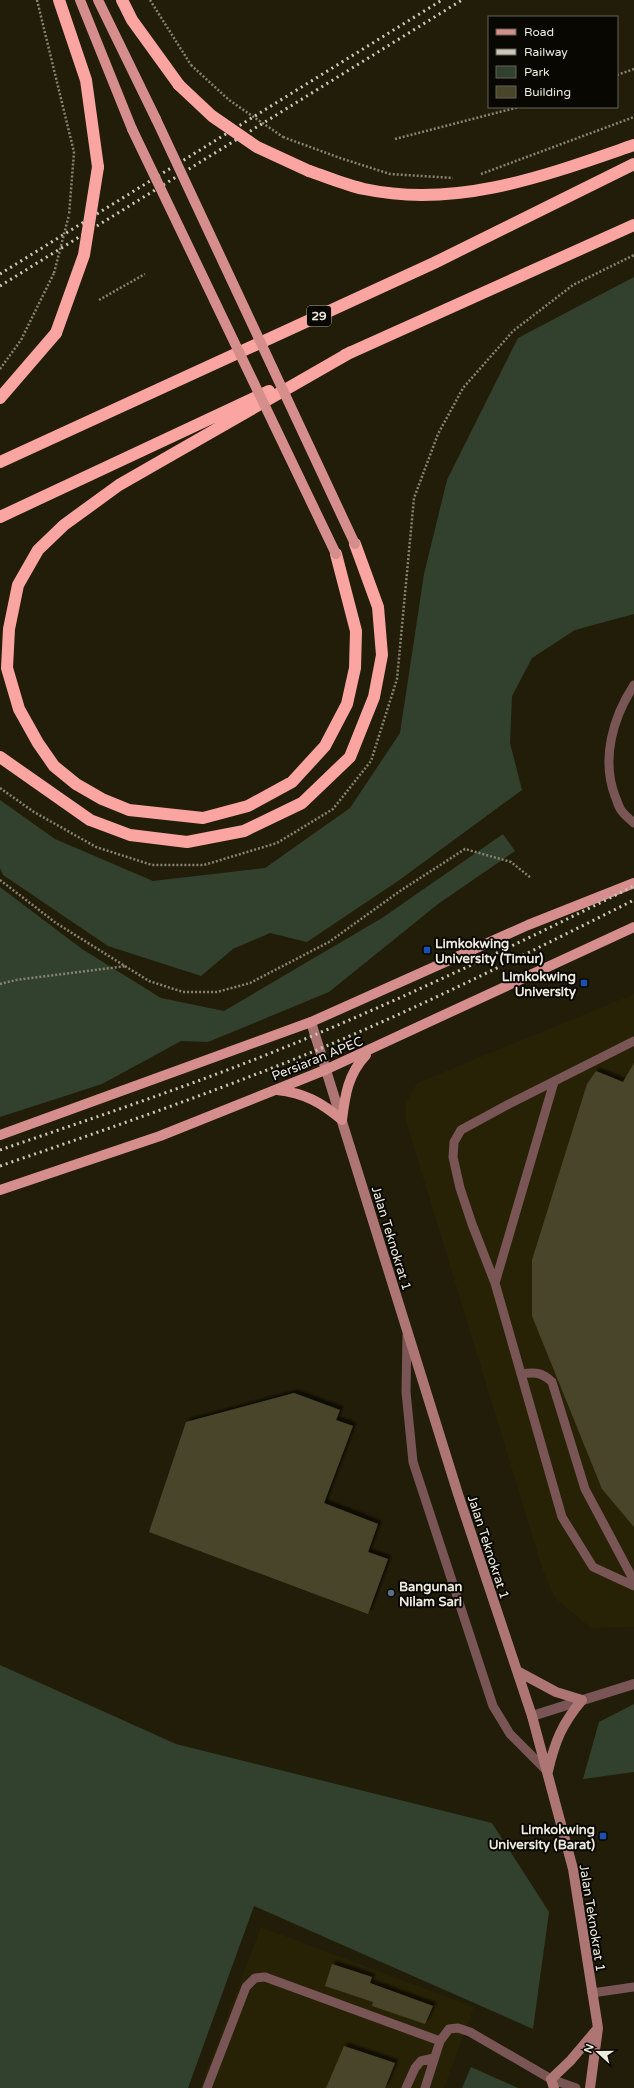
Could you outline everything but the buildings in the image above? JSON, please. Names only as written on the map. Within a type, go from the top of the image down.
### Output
[{"type":"highway","points":[[0,398],[56,333],[84,255],[98,168],[86,80],[59,0]]},
{"type":"highway","points":[[122,0],[132,20],[179,85],[212,116],[257,147],[309,171],[364,189],[423,196],[493,189],[565,169],[634,145]]},
{"type":"highway","name":"29","points":[[0,462],[434,263],[634,164]]},
{"type":"highway","points":[[0,517],[351,352],[634,225]]},
{"type":"highway","points":[[336,554],[356,631],[354,668],[347,704],[324,746],[292,782],[248,806],[203,818],[129,810],[102,799],[76,784],[54,766],[38,743],[20,709],[7,668],[9,629],[18,585],[38,550],[64,525],[119,484],[351,352]]},
{"type":"highway","points":[[0,757],[90,820],[130,835],[187,842],[244,831],[302,803],[350,757],[373,701],[382,655],[378,607],[355,544]]},
{"type":"main road","points":[[80,0],[132,129],[336,554]]},
{"type":"main road","points":[[98,0],[156,119],[355,544]]},
{"type":"main road","points":[[0,1135],[311,1022],[528,925],[634,883]]},
{"type":"main road","name":"Persiaran APEC","points":[[0,1190],[160,1136],[325,1070],[370,1051],[634,927]]},
{"type":"main road","name":"Jalan Teknokrat 1","points":[[311,1022],[407,1330],[532,1716],[548,1772],[573,1869],[598,2028],[590,2088]]},
{"type":"main road","points":[[342,1120],[345,1093],[351,1075],[370,1051]]},
{"type":"main road","points":[[273,1090],[295,1092],[312,1099],[329,1109],[342,1120]]},
{"type":"main road","points":[[517,1671],[538,1684],[556,1692],[582,1700],[562,1727],[552,1751],[548,1772]]},
{"type":"main road","points":[[552,2083],[598,2028]]},
{"type":"street","points":[[532,1716],[634,1684]]},
{"type":"lane","points":[[634,685],[620,708],[613,727],[610,757],[611,784],[620,810],[634,823]]},
{"type":"lane","points":[[634,1041],[461,1130],[454,1142],[453,1157],[460,1188],[495,1283],[565,1524],[593,1567],[634,1586]]},
{"type":"lane","points":[[495,1283],[554,1082]]},
{"type":"lane","points":[[407,1330],[406,1392],[414,1462],[493,1706],[510,1734],[548,1772]]},
{"type":"lane","points":[[521,1374],[536,1372],[545,1375],[552,1382],[585,1489],[634,1581]]},
{"type":"lane","points":[[207,2088],[246,1987],[255,1978],[265,1977],[440,2041]]},
{"type":"lane","points":[[592,1993],[634,1987]]},
{"type":"lane","points":[[424,2088],[440,2041],[449,2029],[458,2028],[470,2032],[552,2083],[576,2088]]},
{"type":"lane","points":[[406,2088],[415,2068],[421,2061],[434,2058]]},
{"type":"path","points":[[0,369],[21,340],[54,273],[69,215],[74,152],[36,0]]},
{"type":"path","points":[[150,0],[191,65],[229,100],[283,137],[340,158],[390,174],[459,178]]},
{"type":"path","points":[[618,74],[634,69]]},
{"type":"path","points":[[395,139],[515,108]]},
{"type":"path","points":[[475,177],[634,116]]},
{"type":"path","points":[[99,300],[146,274]]},
{"type":"path","points":[[0,880],[56,923],[150,981],[183,992],[217,992],[250,983],[329,942],[400,891],[465,849],[511,862],[531,878]]},
{"type":"path","points":[[0,984],[16,980],[126,966]]},
{"type":"shaded area","points":[[634,994],[634,1627],[591,1628],[556,1599],[543,1571],[406,1121],[406,1102],[417,1083]]},
{"type":"shaded area","points":[[261,1927],[474,2007],[444,2088],[200,2088]]},
{"type":"green space","points":[[634,277],[634,614],[575,630],[532,658],[512,696],[510,743],[522,790],[398,881],[307,942],[270,933],[233,949],[201,976],[108,946],[3,875],[0,868],[0,800],[55,839],[153,881],[265,868],[350,808],[400,733],[424,574],[447,480],[518,338]]},
{"type":"green space","points":[[503,834],[515,851],[438,904],[329,992],[208,1042],[181,1041],[102,1084],[0,1117],[0,887],[82,949],[161,998],[224,1011],[382,918]]},
{"type":"green space","points":[[0,1665],[176,1744],[492,1823],[549,1912],[533,2029],[254,1906],[188,2088],[0,2088]]},
{"type":"green space","points":[[634,1704],[634,1772],[583,1779],[599,1722]]},
{"type":"green space","points":[[471,2067],[518,2088],[462,2088]]},
{"type":"railway","points":[[0,274],[442,0]]},
{"type":"railway","points":[[0,286],[462,0]]},
{"type":"railway","points":[[0,1150],[115,1111],[305,1039],[471,965],[634,886]]},
{"type":"railway","points":[[0,1166],[196,1097],[353,1035],[514,960],[634,900]]},
{"type":"place","name":"Limkokwing University (Timur)","points":[[427,950]]},
{"type":"place","name":"Limkokwing University","points":[[584,983]]},
{"type":"place","name":"Bangunan Nilam Sari","points":[[391,1593]]},
{"type":"place","name":"Limkokwing University (Barat)","points":[[603,1836]]}]
